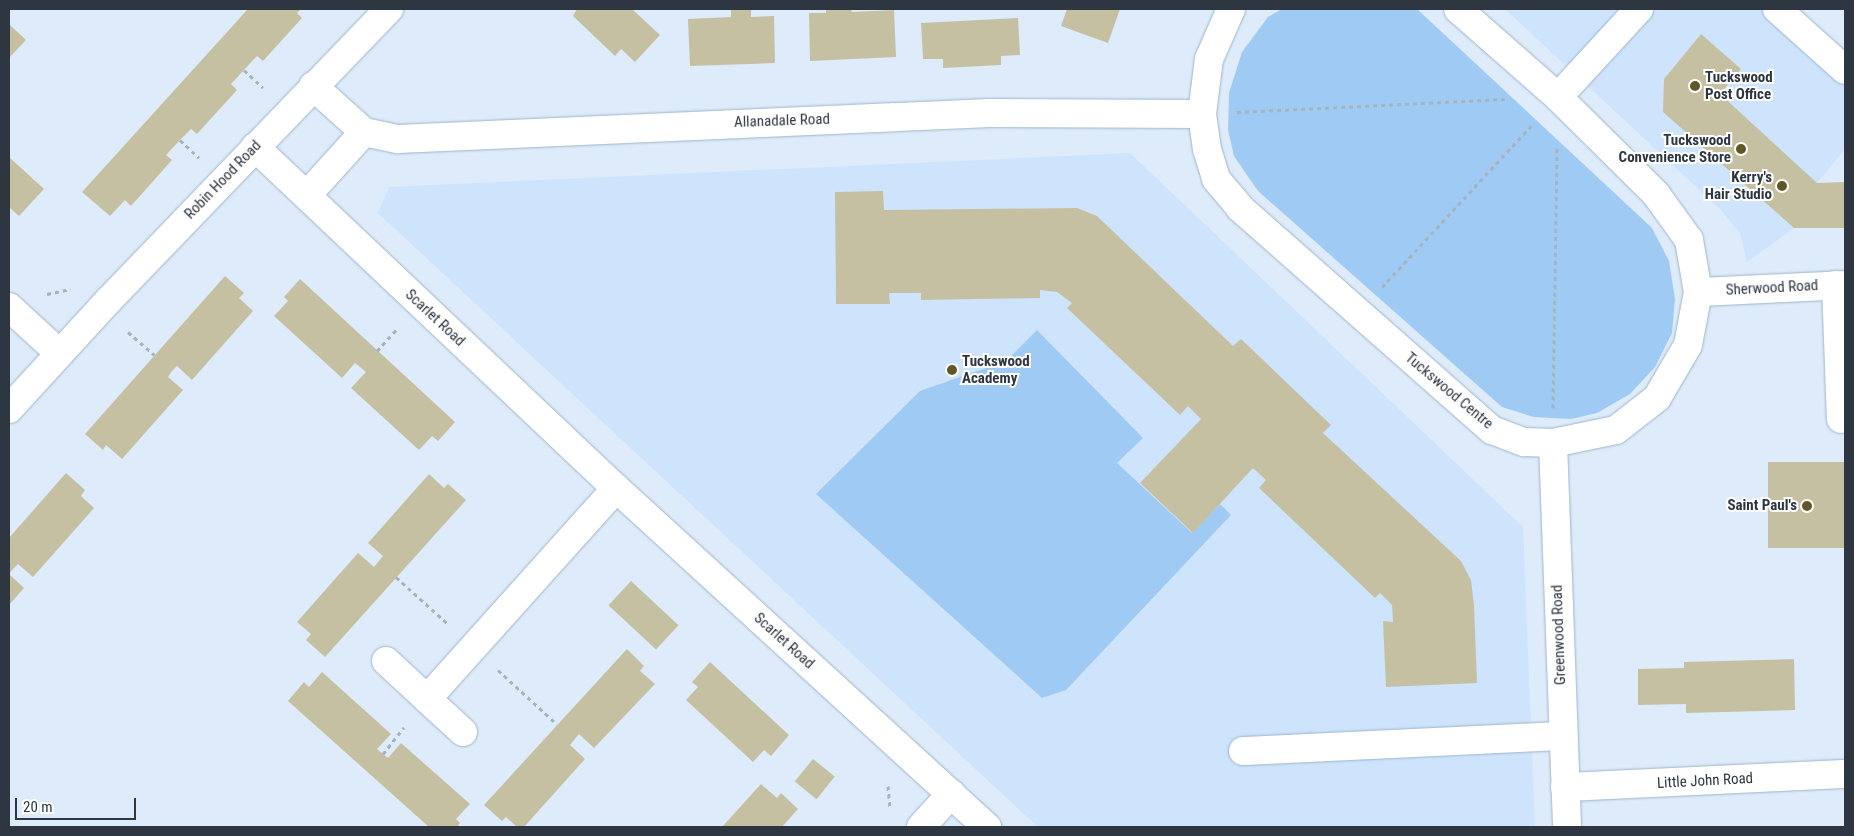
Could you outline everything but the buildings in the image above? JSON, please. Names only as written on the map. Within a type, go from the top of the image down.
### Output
[{"type":"street","name":"Robin Hood Road","points":[[9,409],[109,300],[389,9]]},
{"type":"street","name":"Tuckswood Centre","points":[[1231,9],[1209,59],[1202,114],[1207,149],[1216,179],[1240,208],[1492,430],[1524,442],[1553,443],[1616,430],[1657,398],[1688,345],[1698,292],[1688,240],[1656,194],[1558,97],[1458,9]]},
{"type":"street","points":[[1558,97],[1639,9]]},
{"type":"street","points":[[1777,9],[1845,70]]},
{"type":"street","points":[[308,194],[364,132],[314,86]]},
{"type":"street","name":"Allanadale Road","points":[[364,132],[398,139],[988,112],[1202,114]]},
{"type":"street","name":"Scarlet Road","points":[[255,147],[308,194],[616,488],[987,827]]},
{"type":"street","points":[[1840,285],[1841,419]]},
{"type":"street","name":"Sherwood Road","points":[[1698,292],[1840,285]]},
{"type":"street","points":[[12,310],[59,353]]},
{"type":"street","name":"Greenwood Road","points":[[1553,443],[1564,787],[1567,827]]},
{"type":"street","points":[[427,699],[616,488]]},
{"type":"street","points":[[386,661],[463,732]]},
{"type":"street","points":[[1243,751],[1563,736]]},
{"type":"street","name":"Little John Road","points":[[1564,787],[1845,774]]},
{"type":"street","points":[[921,827],[951,794]]},
{"type":"path","points":[[1202,114],[1558,97]]},
{"type":"path","points":[[1364,319],[1558,97]]},
{"type":"path","points":[[1553,443],[1558,97]]},
{"type":"path","points":[[12,310],[30,297],[91,285],[109,300]]},
{"type":"path","points":[[377,350],[396,329]]},
{"type":"shaded area","points":[[1282,9],[1417,9],[1652,228],[1669,261],[1675,299],[1672,333],[1655,367],[1630,394],[1597,413],[1571,419],[1534,417],[1502,407],[1258,191],[1234,156],[1228,130],[1229,93],[1242,52],[1268,17]]},
{"type":"shaded area","points":[[1505,9],[1787,9],[1845,59],[1845,149],[1817,183],[1794,228],[1747,262],[1740,233],[1721,210]]},
{"type":"shaded area","name":"Tuckswood Academy","points":[[1130,153],[1523,527],[1535,827],[1038,827],[378,213],[389,187]]},
{"type":"shaded area","points":[[1037,330],[1143,438],[1117,463],[1192,533],[1220,504],[1231,515],[1066,690],[1042,698],[816,494],[920,391],[1006,361]]},
{"type":"place","name":"Tuckswood Post Office","points":[[1695,86]]},
{"type":"place","name":"Tuckswood Convenience Store","points":[[1741,149]]},
{"type":"place","name":"Kerry's Hair Studio","points":[[1782,186]]},
{"type":"place","name":"Tuckswood Academy","points":[[952,370]]},
{"type":"place","name":"Saint Paul's","points":[[1807,506]]}]
